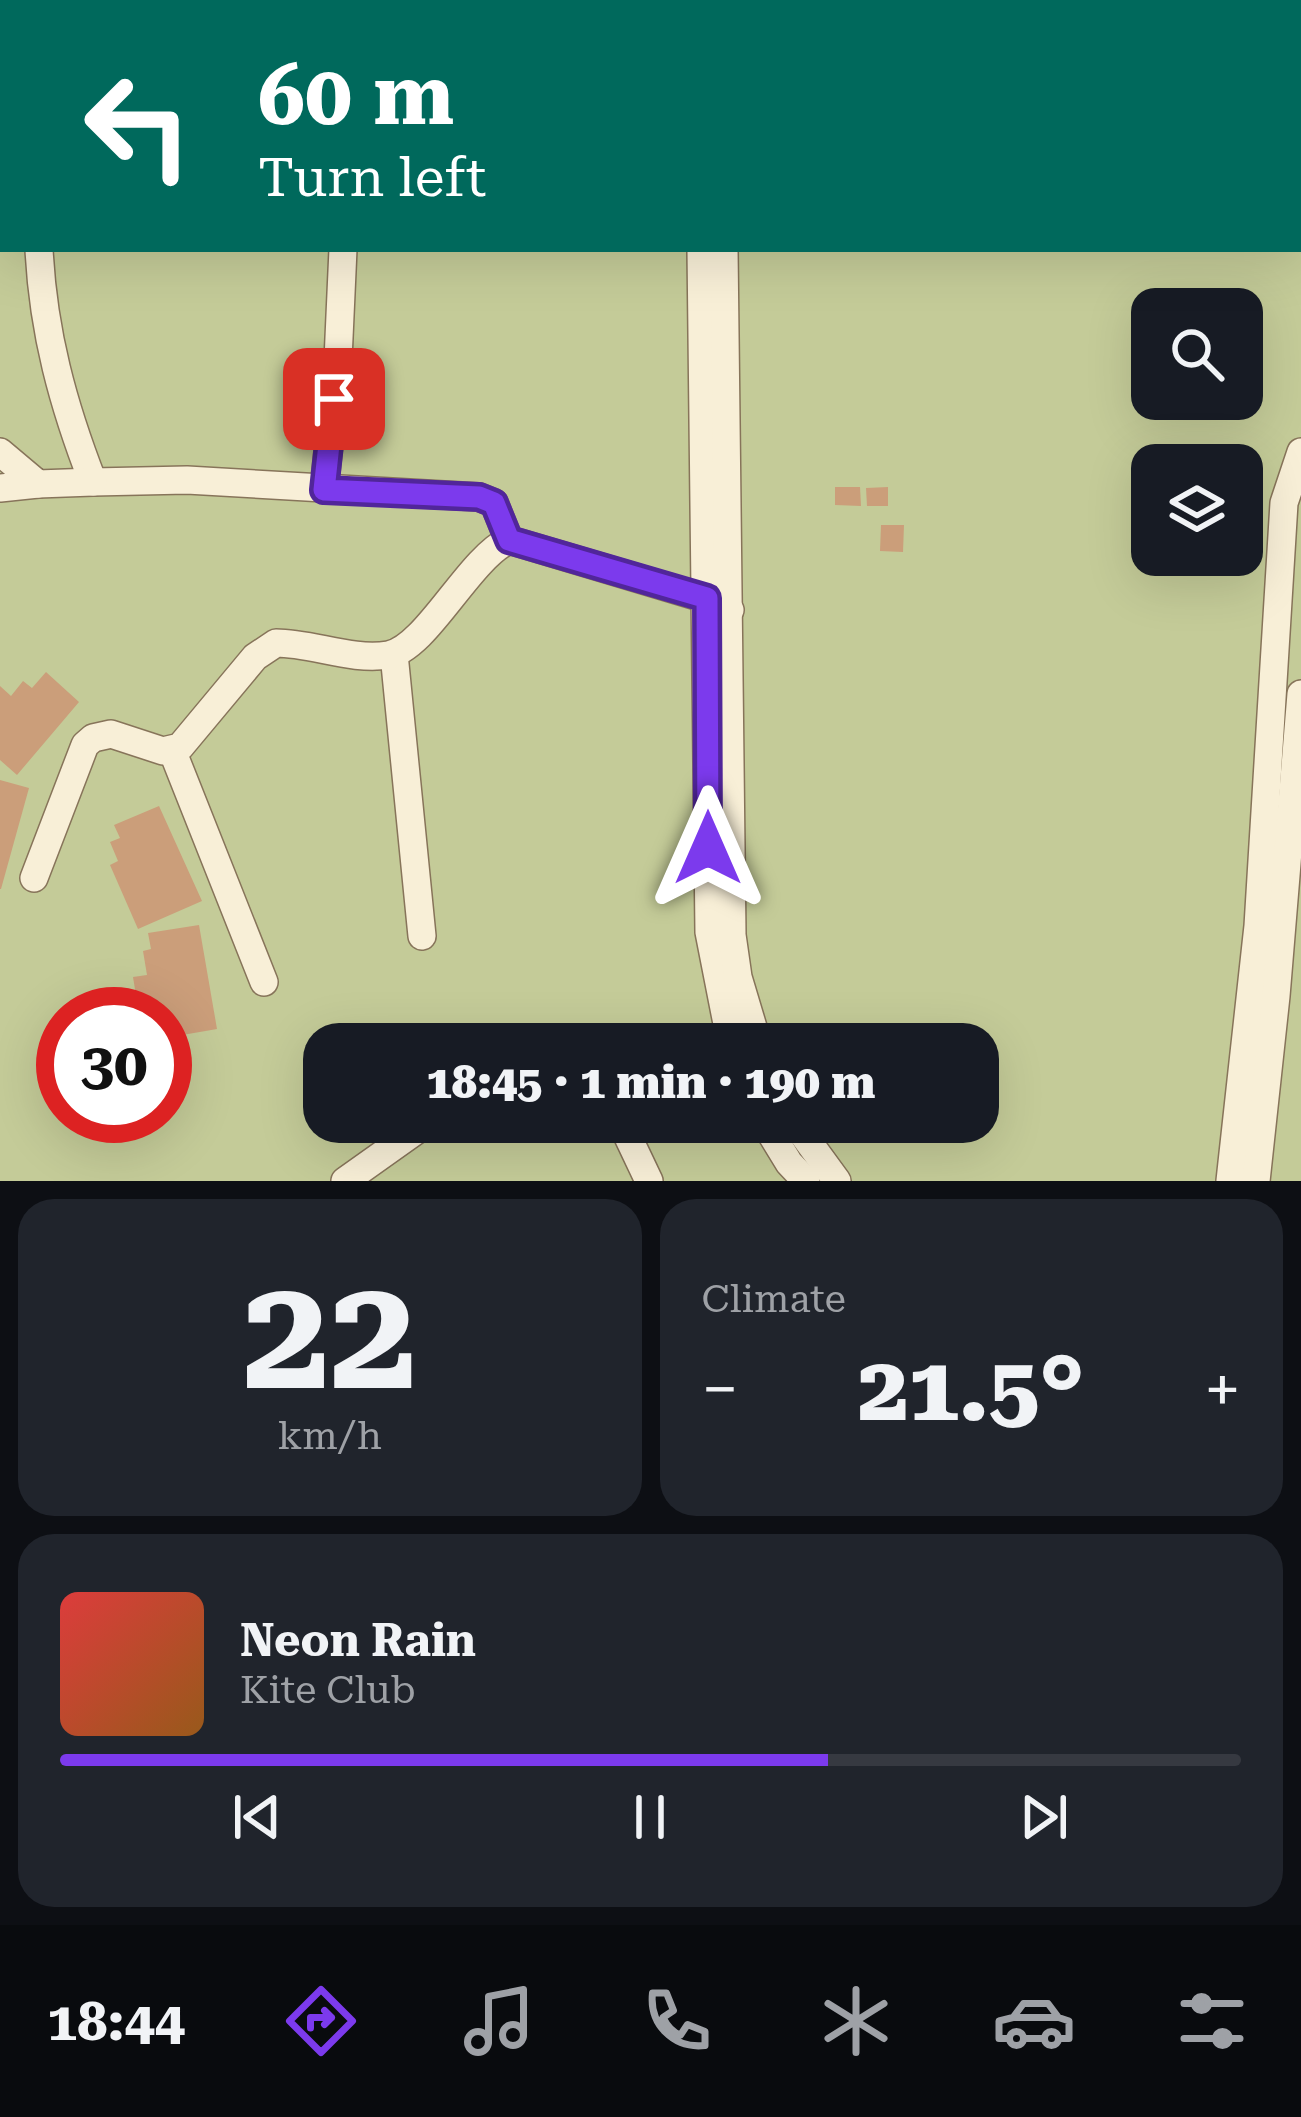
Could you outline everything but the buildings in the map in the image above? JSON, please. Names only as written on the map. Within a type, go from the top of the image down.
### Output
[{"type":"street","points":[[39,252],[50,353],[65,412],[92,482]]},
{"type":"street","points":[[324,490],[338,360],[343,252]]},
{"type":"street","points":[[701,252],[732,935],[752,1023]]},
{"type":"street","points":[[724,252],[709,932],[727,1023]]},
{"type":"street","points":[[0,452],[38,484]]},
{"type":"street","points":[[1230,1181],[1258,926],[1284,503],[1301,452]]},
{"type":"street","points":[[0,488],[188,480],[479,497],[494,503],[509,540]]},
{"type":"street","points":[[34,878],[85,745],[93,738],[111,734],[163,751],[180,747],[268,645],[394,654],[404,649],[489,553],[509,540],[719,604]]},
{"type":"street","points":[[394,654],[422,936]]},
{"type":"street","points":[[1256,1181],[1301,694]]},
{"type":"street","points":[[172,750],[264,982]]},
{"type":"street","points":[[345,1181],[398,1143]]},
{"type":"street","points":[[631,1143],[649,1181]]},
{"type":"street","points":[[777,1143],[806,1181]]},
{"type":"street","points":[[809,1143],[837,1181]]},
{"type":"green space","points":[[0,252],[1301,252],[1301,1181],[0,1181]]},
{"type":"route","points":[[334,399],[324,490],[479,497],[494,503],[509,540],[707,598],[708,848]]}]
